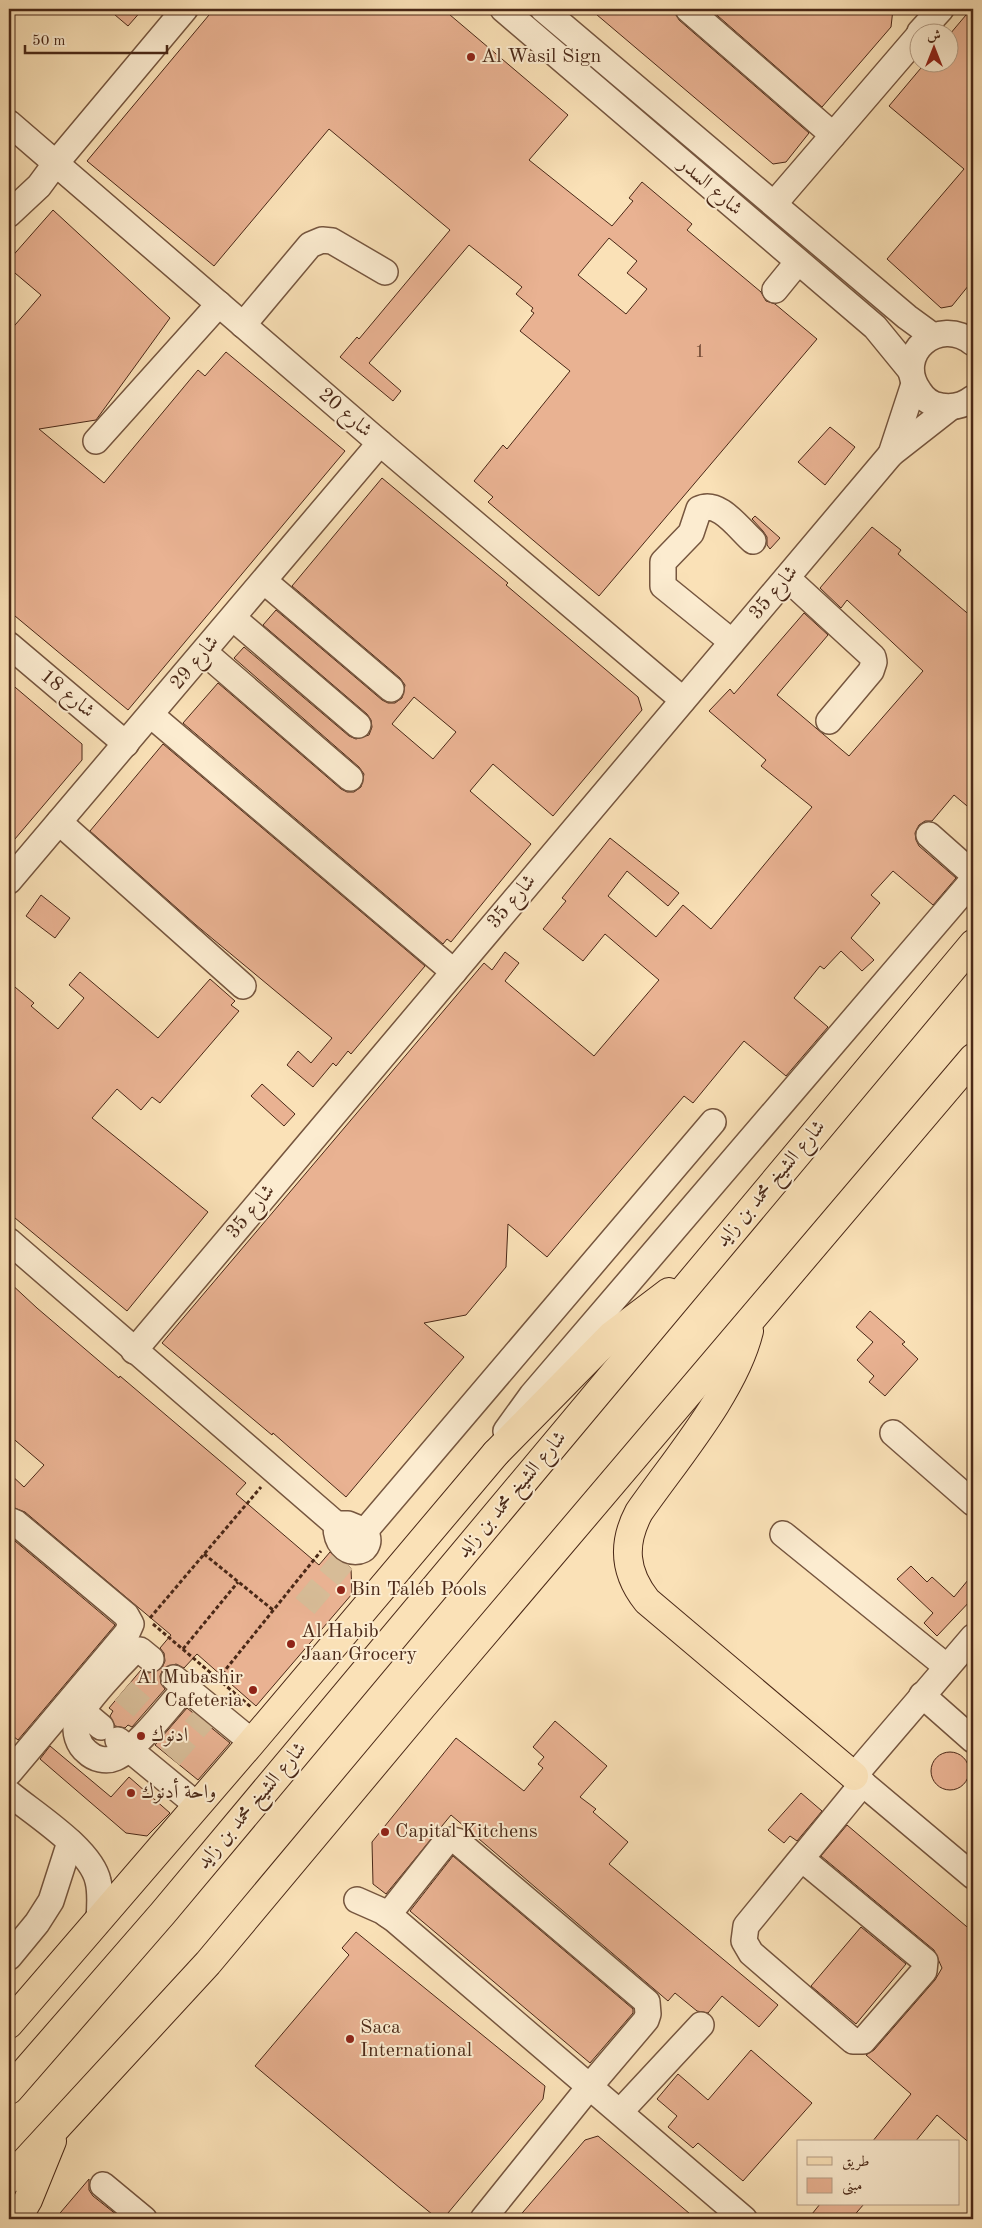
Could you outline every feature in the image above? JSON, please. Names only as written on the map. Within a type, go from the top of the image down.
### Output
[{"type":"main road","name":"شارع الشيخ محمد بن زايد","points":[[9,2090],[163,1913],[973,944]]},
{"type":"main road","points":[[9,2179],[208,1963],[422,1707],[973,1058]]},
{"type":"main road","points":[[9,2024],[252,1742],[496,1453],[611,1336],[637,1314],[694,1277]]},
{"type":"main road","points":[[752,1318],[745,1346],[733,1374],[635,1520],[627,1543],[627,1558],[634,1581],[647,1601],[858,1780]]},
{"type":"main road","points":[[17,2219],[28,2200],[58,2128]]},
{"type":"street","points":[[9,214],[39,186],[56,163],[185,9]]},
{"type":"street","name":"شارع السدر","points":[[503,9],[875,328],[912,378],[922,397],[935,405],[965,406]]},
{"type":"street","name":"شارع السدر","points":[[543,9],[907,317],[953,337]]},
{"type":"street","points":[[688,9],[832,135]]},
{"type":"street","points":[[774,204],[928,20]]},
{"type":"street","name":"شارع 20","points":[[9,123],[380,443],[683,700]]},
{"type":"street","points":[[243,325],[310,245],[322,240],[332,241],[385,272]]},
{"type":"street","points":[[776,290],[797,262]]},
{"type":"street","points":[[96,441],[219,304]]},
{"type":"street","name":"شارع 35","points":[[891,454],[912,378],[916,350],[953,337],[973,318]]},
{"type":"street","name":"شارع 35","points":[[134,1351],[891,454],[965,406]]},
{"type":"street","name":"شارع 29","points":[[9,881],[380,443]]},
{"type":"street","points":[[732,642],[663,586],[663,562],[691,534],[699,508],[706,505],[716,507],[753,541]]},
{"type":"street","points":[[787,578],[873,657],[874,662],[871,671],[829,720]]},
{"type":"street","points":[[264,581],[391,689]]},
{"type":"street","points":[[233,618],[358,725]]},
{"type":"street","name":"شارع 18","points":[[9,645],[126,744]]},
{"type":"street","points":[[204,652],[350,778]]},
{"type":"street","points":[[156,709],[295,815]]},
{"type":"street","points":[[156,709],[454,972]]},
{"type":"street","points":[[59,822],[243,986]]},
{"type":"street","points":[[929,835],[973,874]]},
{"type":"street","points":[[496,1453],[509,1427],[532,1395],[973,880]]},
{"type":"street","points":[[9,1241],[274,1471],[341,1542],[354,1525],[365,1530],[713,1122]]},
{"type":"street","points":[[893,1433],[973,1503]]},
{"type":"street","points":[[9,1520],[14,1521],[126,1615],[130,1624],[127,1633],[9,1773]]},
{"type":"street","points":[[783,1534],[947,1667]]},
{"type":"street","points":[[802,1859],[925,1961],[924,1970],[864,2042],[853,2040],[751,1953],[744,1940],[746,1926],[802,1859],[858,1780],[922,1696],[973,1637]]},
{"type":"street","points":[[116,1738],[113,1759],[104,1760],[87,1753],[81,1746],[76,1728],[82,1711],[116,1685],[135,1650],[140,1650],[151,1659]]},
{"type":"street","points":[[116,1738],[152,1716],[180,1683],[208,1713],[252,1742]]},
{"type":"street","points":[[922,1696],[973,1740]]},
{"type":"street","points":[[82,1711],[116,1738],[164,1765],[197,1805]]},
{"type":"street","points":[[858,1780],[973,1876]]},
{"type":"street","points":[[9,1793],[70,1842],[90,1861],[98,1880],[99,1919]]},
{"type":"street","points":[[388,1915],[445,1843],[452,1840],[457,1841],[644,1997],[649,2008],[646,2020],[590,2086],[483,2219]]},
{"type":"street","points":[[9,1958],[37,1923],[50,1901],[70,1842]]},
{"type":"street","points":[[357,1900],[388,1915],[744,2219]]},
{"type":"street","points":[[620,2112],[701,2025]]},
{"type":"street","points":[[103,2185],[144,2219]]},
{"type":"path","points":[[269,1722],[148,1620],[274,1471]]},
{"type":"path","points":[[218,1679],[273,1610],[341,1542]]},
{"type":"path","points":[[204,1554],[273,1610]]},
{"type":"path","points":[[183,1649],[238,1582]]},
{"type":"building","points":[[108,9],[143,9],[128,26]]},
{"type":"building","points":[[214,9],[443,9],[568,115],[529,160],[612,226],[633,201],[629,198],[642,182],[692,224],[687,230],[761,292],[766,301],[775,304],[817,339],[599,596],[488,502],[493,497],[474,481],[503,445],[507,449],[570,371],[520,331],[534,313],[531,311],[533,308],[516,294],[522,287],[469,245],[369,363],[401,391],[393,401],[340,357],[357,337],[359,339],[450,230],[329,129],[214,266],[87,161]],"holes":[[[609,238],[637,261],[627,273],[647,289],[626,314],[578,275]]]},
{"type":"building","points":[[590,9],[674,9],[679,20],[809,133],[786,162],[773,164]]},
{"type":"building","points":[[710,9],[893,9],[891,27],[822,107]]},
{"type":"building","points":[[973,9],[973,280],[952,306],[941,308],[887,259],[964,169],[889,106],[918,72],[960,72],[960,22]]},
{"type":"building","points":[[53,210],[170,318],[96,420],[39,429],[104,483],[198,370],[205,376],[226,352],[345,451],[128,710],[9,611],[9,332],[41,295],[9,268],[9,260]]},
{"type":"building","points":[[830,427],[855,447],[825,485],[798,462]]},
{"type":"building","points":[[382,478],[508,583],[506,585],[638,697],[642,710],[553,816],[493,764],[470,791],[531,844],[451,942],[447,939],[443,944],[183,723],[218,683],[341,789],[347,792],[354,792],[361,787],[364,774],[359,767],[234,658],[244,647],[349,736],[356,739],[369,735],[372,727],[371,720],[367,714],[263,625],[276,610],[382,700],[388,703],[395,703],[402,698],[405,685],[400,678],[292,586]],"holes":[[[414,697],[456,732],[433,759],[392,724]]]},
{"type":"building","points":[[755,516],[780,538],[770,549],[767,545],[767,537],[752,519]]},
{"type":"building","points":[[872,527],[901,550],[898,554],[973,618],[973,811],[954,795],[932,821],[925,821],[919,825],[915,833],[919,846],[956,878],[933,905],[893,871],[871,895],[880,903],[851,938],[874,960],[862,971],[841,951],[824,969],[820,966],[794,998],[828,1027],[786,1076],[744,1041],[693,1103],[684,1096],[547,1257],[508,1224],[506,1267],[466,1315],[424,1323],[464,1357],[346,1497],[273,1433],[272,1435],[162,1343],[484,963],[492,970],[505,952],[519,963],[505,981],[594,1056],[659,980],[605,934],[583,961],[543,929],[566,901],[562,898],[610,838],[679,893],[668,906],[627,871],[608,896],[656,937],[683,905],[711,929],[812,807],[761,766],[766,760],[709,711],[730,689],[734,694],[804,613],[828,635],[777,695],[849,756],[923,671],[847,600],[841,608],[820,588]]},
{"type":"building","points":[[9,682],[82,744],[82,760],[9,846]]},
{"type":"building","points":[[163,744],[425,966],[351,1054],[348,1051],[336,1066],[333,1063],[313,1087],[287,1065],[298,1051],[311,1063],[332,1038],[196,925],[90,831]]},
{"type":"building","points":[[41,895],[70,918],[55,938],[26,916]]},
{"type":"building","points":[[80,972],[158,1038],[210,979],[235,1001],[231,1005],[239,1011],[160,1103],[152,1097],[141,1110],[117,1089],[92,1118],[208,1212],[127,1311],[9,1213],[9,982],[34,1003],[31,1006],[58,1029],[84,998],[69,985]]},
{"type":"building","points":[[262,1084],[295,1114],[284,1126],[251,1096]]},
{"type":"building","points":[[9,1282],[119,1378],[120,1376],[246,1483],[236,1494],[319,1565],[330,1552],[351,1568],[352,1594],[256,1706],[197,1654],[184,1668],[176,1664],[163,1669],[160,1676],[161,1684],[165,1689],[132,1727],[128,1725],[125,1728],[115,1726],[110,1716],[113,1711],[109,1708],[141,1670],[149,1673],[162,1668],[165,1661],[164,1653],[160,1648],[171,1635],[25,1512],[9,1506],[9,1473],[24,1487],[44,1465],[9,1435]]},
{"type":"building","points":[[870,1311],[905,1342],[902,1344],[918,1359],[885,1396],[869,1382],[874,1376],[857,1360],[873,1342],[856,1327]]},
{"type":"building","points":[[9,1536],[115,1625],[18,1740],[9,1733]]},
{"type":"building","points":[[911,1566],[927,1582],[932,1577],[954,1597],[973,1574],[973,1598],[937,1636],[924,1623],[933,1613],[897,1579]]},
{"type":"building","points":[[187,1708],[230,1743],[198,1780],[155,1745]]},
{"type":"building","points":[[555,1721],[607,1766],[580,1797],[596,1809],[593,1812],[628,1842],[609,1864],[778,2005],[759,2027],[722,1996],[708,2013],[697,2011],[675,1993],[668,2001],[451,1815],[386,1894],[373,1884],[372,1842],[456,1738],[524,1791],[543,1768],[538,1764],[544,1757],[533,1747]]},
{"type":"building","name":"واحة أدنوك","points":[[50,1746],[111,1797],[129,1777],[170,1813],[147,1836],[126,1833],[40,1759]]},
{"type":"building","points":[[950,1752],[963,1758],[969,1771],[963,1784],[950,1790],[937,1784],[931,1771],[937,1758]]},
{"type":"building","points":[[801,1793],[822,1811],[797,1841],[790,1836],[784,1843],[768,1830]]},
{"type":"building","points":[[847,1825],[973,1932],[973,2146],[937,2115],[917,2140],[874,2140],[911,2094],[866,2055],[874,2050],[935,1980],[942,1968],[934,1950],[821,1856]]},
{"type":"building","points":[[453,1856],[633,2009],[633,2013],[590,2063],[410,1911]]},
{"type":"building","points":[[861,1927],[906,1964],[856,2024],[811,1986]]},
{"type":"building","points":[[356,1932],[545,2086],[543,2099],[443,2219],[438,2219],[255,2066],[349,1955],[342,1948]]},
{"type":"building","points":[[751,2050],[812,2103],[743,2181],[698,2143],[693,2148],[668,2127],[677,2116],[657,2099],[678,2074],[708,2100]]},
{"type":"building","points":[[598,2136],[696,2219],[517,2219],[585,2140]]},
{"type":"building","points":[[89,2179],[89,2190],[93,2196],[122,2219],[55,2219]]},
{"type":"building","points":[[818,2206],[862,2206],[851,2219],[808,2219]]},
{"type":"tunnel","points":[[305,1606],[343,1561]]},
{"type":"tunnel","points":[[123,1691],[147,1712]]},
{"type":"tunnel","points":[[170,1757],[205,1717]]},
{"type":"place","name":"Al Wasil Sign","points":[[471,57]]},
{"type":"place","name":"Bin Taleb Pools","points":[[341,1590]]},
{"type":"place","name":"Al Habib Jaan Grocery","points":[[291,1644]]},
{"type":"place","name":"Al Mubashir Cafeteria","points":[[253,1690]]},
{"type":"place","name":"ادنوك","points":[[141,1736]]},
{"type":"place","name":"واحة أدنوك","points":[[131,1793]]},
{"type":"place","name":"Capital Kitchens","points":[[385,1832]]},
{"type":"place","name":"Saca International","points":[[350,2039]]}]
